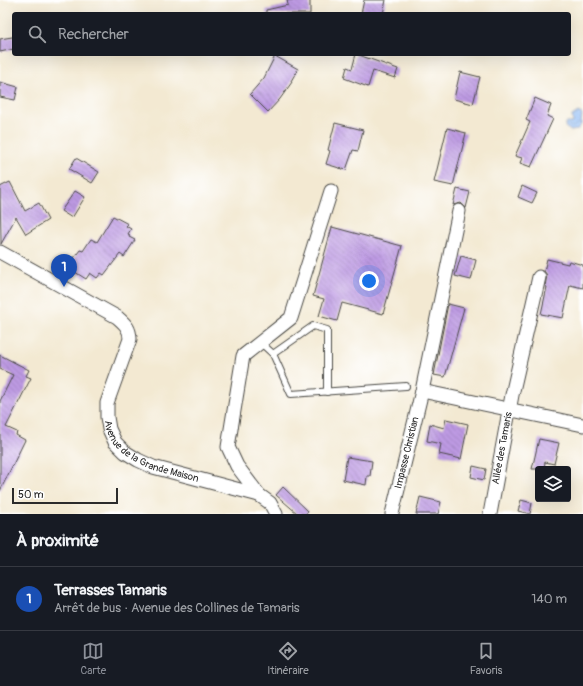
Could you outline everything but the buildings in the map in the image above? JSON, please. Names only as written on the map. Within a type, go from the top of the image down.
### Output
[{"type":"street","points":[[259,495],[237,466],[228,446],[243,356],[291,318],[331,190]]},
{"type":"street","name":"Impasse Christian","points":[[392,514],[422,391],[459,211]]},
{"type":"street","name":"Avenue de la Grande Maison","points":[[0,252],[117,317],[126,324],[130,332],[130,339],[107,403],[109,429],[116,442],[132,456],[153,467],[259,495],[270,503],[276,514]]},
{"type":"street","points":[[422,391],[510,410],[539,277]]},
{"type":"street","name":"Allée des Tamaris","points":[[490,514],[510,410],[583,425]]},
{"type":"lane","points":[[273,354],[313,326],[327,330],[327,392]]},
{"type":"lane","points":[[260,342],[273,354],[291,394],[406,386]]},
{"type":"water","points":[[578,112],[582,114],[581,125],[577,130],[571,131],[565,127],[566,123],[573,123],[572,116]]},
{"type":"place","name":"Terrasses Tamaris","points":[[64,287]]}]
